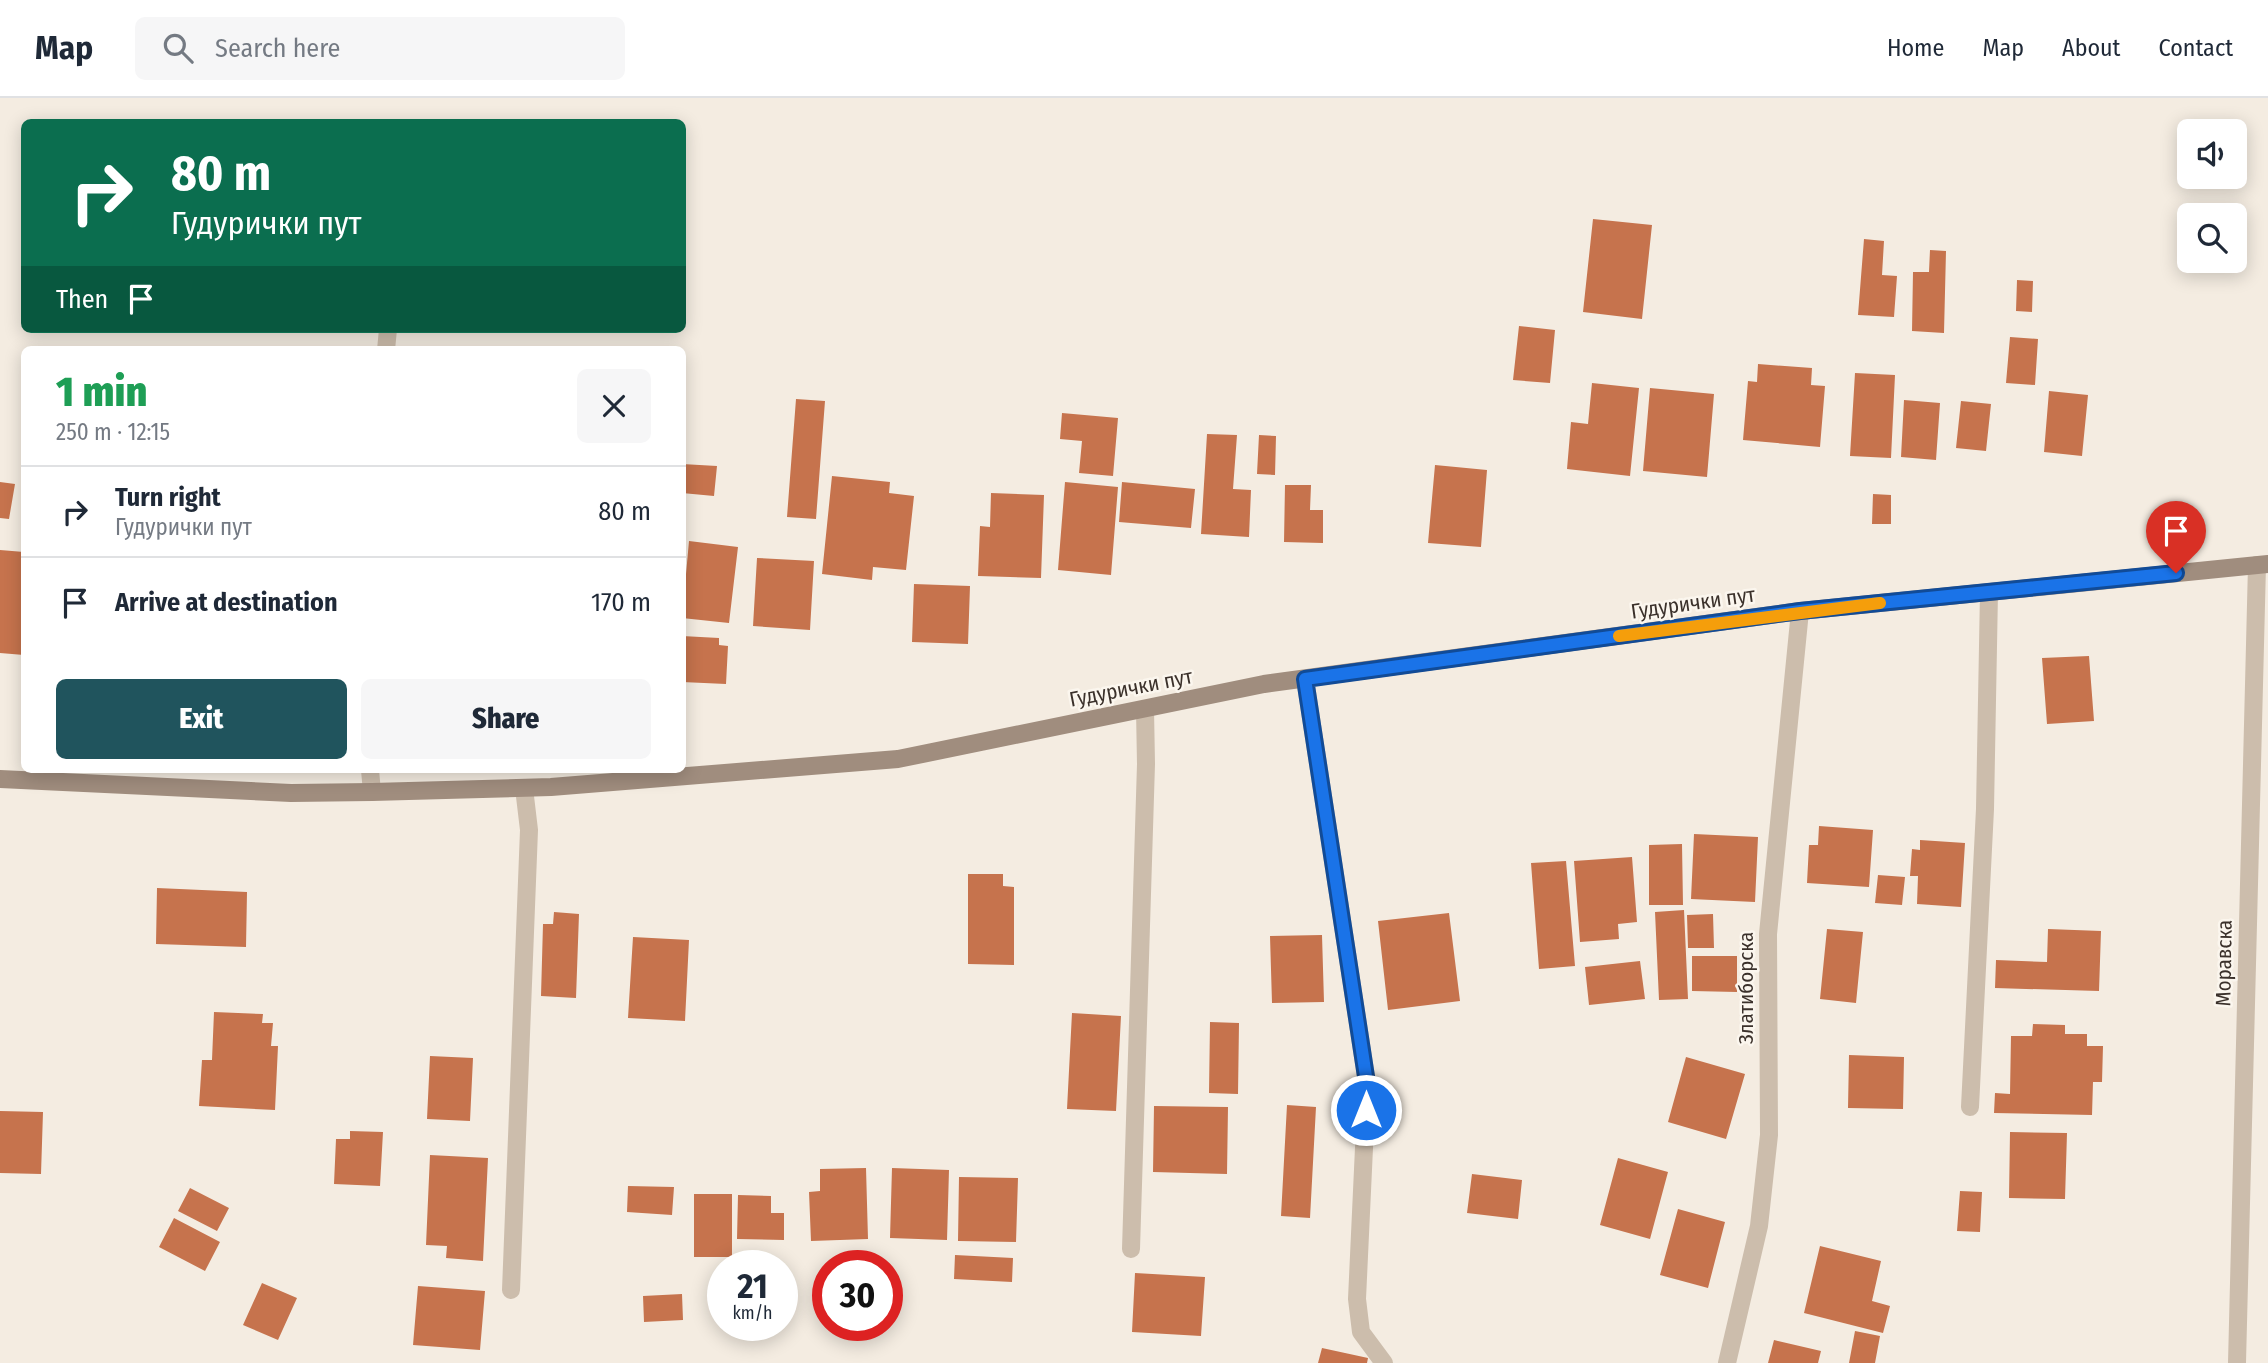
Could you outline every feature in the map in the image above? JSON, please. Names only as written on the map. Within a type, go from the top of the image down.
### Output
[{"type":"street","name":"Гудурички пут","points":[[0,779],[291,793],[372,792],[524,788],[898,759],[1305,679],[1800,611],[2262,564]]},
{"type":"street","name":"Моравска","points":[[2237,1363],[2262,564]]},
{"type":"street","points":[[1970,1107],[1985,809],[1989,592]]},
{"type":"street","name":"Златиборска","points":[[1727,1363],[1759,1226],[1769,1135],[1768,933],[1800,611]]},
{"type":"street","points":[[1305,679],[1367,1083],[1357,1299],[1362,1332],[1384,1363]]},
{"type":"street","points":[[1131,1249],[1146,764],[1145,709]]},
{"type":"street","points":[[370,773],[372,792]]},
{"type":"street","points":[[511,1290],[529,830],[524,788]]},
{"type":"building","points":[[1593,219],[1652,225],[1642,319],[1583,312]]},
{"type":"building","points":[[1864,239],[1884,241],[1882,275],[1897,276],[1894,317],[1858,315]]},
{"type":"building","points":[[1930,250],[1946,251],[1944,333],[1912,331],[1913,272],[1929,272]]},
{"type":"building","points":[[2017,280],[2033,281],[2032,312],[2016,311]]},
{"type":"building","points":[[1519,326],[1555,330],[1550,383],[1513,380]]},
{"type":"building","points":[[2010,337],[2038,339],[2035,385],[2006,383]]},
{"type":"building","points":[[1758,364],[1812,368],[1811,385],[1825,386],[1820,447],[1743,440],[1748,381],[1757,382]]},
{"type":"building","points":[[1855,373],[1895,375],[1891,458],[1850,456]]},
{"type":"building","points":[[1592,383],[1639,388],[1630,476],[1567,469],[1571,422],[1588,424]]},
{"type":"building","points":[[1650,388],[1714,394],[1707,477],[1643,471]]},
{"type":"building","points":[[2049,391],[2088,395],[2082,456],[2044,452]]},
{"type":"building","points":[[796,399],[825,401],[816,519],[787,517]]},
{"type":"building","points":[[1904,400],[1940,403],[1936,460],[1901,457]]},
{"type":"building","points":[[1961,401],[1991,404],[1986,451],[1956,448]]},
{"type":"building","points":[[1062,413],[1118,418],[1113,476],[1079,473],[1082,441],[1060,439]]},
{"type":"building","points":[[1207,434],[1237,435],[1233,489],[1251,490],[1249,537],[1201,534]]},
{"type":"building","points":[[1259,435],[1276,436],[1275,475],[1257,474]]},
{"type":"building","points":[[686,464],[717,466],[714,496],[686,493]]},
{"type":"building","points":[[1435,465],[1487,470],[1481,547],[1428,543]]},
{"type":"building","points":[[832,476],[890,482],[889,493],[914,496],[906,570],[873,567],[872,580],[822,574]]},
{"type":"building","points":[[0,482],[15,484],[9,519],[0,518]]},
{"type":"building","points":[[1065,482],[1118,487],[1111,575],[1058,570]]},
{"type":"building","points":[[1122,482],[1195,489],[1191,528],[1119,522]]},
{"type":"building","points":[[1285,485],[1311,485],[1310,510],[1323,510],[1323,543],[1284,542]]},
{"type":"building","points":[[991,493],[1044,495],[1041,578],[978,576],[980,526],[990,527]]},
{"type":"building","points":[[1873,494],[1891,495],[1891,524],[1872,524]]},
{"type":"building","points":[[689,541],[738,547],[729,623],[686,618]]},
{"type":"building","points":[[0,550],[21,552],[21,655],[0,653]]},
{"type":"building","points":[[757,558],[814,561],[810,630],[753,626]]},
{"type":"building","points":[[914,584],[970,586],[968,644],[912,642]]},
{"type":"building","points":[[686,636],[719,638],[719,645],[728,646],[726,684],[686,682]]},
{"type":"building","points":[[2089,656],[2094,721],[2047,724],[2042,658]]},
{"type":"building","points":[[1819,826],[1873,830],[1869,887],[1807,883],[1809,845],[1818,845]]},
{"type":"building","points":[[1694,834],[1758,837],[1755,902],[1691,899]]},
{"type":"building","points":[[1920,840],[1965,843],[1961,907],[1917,904],[1918,876],[1910,876],[1912,849],[1920,850]]},
{"type":"building","points":[[1682,844],[1683,905],[1649,905],[1649,845]]},
{"type":"building","points":[[1632,857],[1637,922],[1618,924],[1619,939],[1580,942],[1574,861]]},
{"type":"building","points":[[1566,861],[1575,966],[1539,969],[1531,863]]},
{"type":"building","points":[[968,874],[1003,874],[1003,886],[1014,887],[1014,965],[968,964]]},
{"type":"building","points":[[1878,875],[1905,877],[1902,905],[1875,903]]},
{"type":"building","points":[[157,888],[247,892],[246,947],[156,944]]},
{"type":"building","points":[[1684,910],[1688,999],[1659,1000],[1655,912]]},
{"type":"building","points":[[554,912],[579,914],[576,998],[541,996],[543,924],[553,924]]},
{"type":"building","points":[[1449,913],[1460,1001],[1388,1010],[1378,921]]},
{"type":"building","points":[[1713,914],[1714,948],[1688,948],[1687,915]]},
{"type":"building","points":[[1827,929],[1863,932],[1856,1003],[1820,999]]},
{"type":"building","points":[[2048,929],[2101,931],[2099,991],[1995,988],[1996,960],[2047,962]]},
{"type":"building","points":[[1322,935],[1324,1002],[1272,1003],[1270,936]]},
{"type":"building","points":[[633,937],[689,940],[685,1021],[628,1018]]},
{"type":"building","points":[[1692,956],[1737,956],[1737,992],[1692,991]]},
{"type":"building","points":[[1640,961],[1645,999],[1589,1005],[1585,967]]},
{"type":"building","points":[[214,1012],[263,1014],[262,1023],[273,1023],[271,1046],[278,1046],[275,1110],[199,1106],[202,1060],[212,1060]]},
{"type":"building","points":[[1072,1013],[1121,1016],[1116,1111],[1067,1109]]},
{"type":"building","points":[[1210,1022],[1239,1023],[1238,1094],[1209,1093]]},
{"type":"building","points":[[2033,1024],[2065,1025],[2065,1034],[2087,1034],[2087,1046],[2103,1046],[2102,1082],[2093,1082],[2092,1115],[1994,1113],[1995,1093],[2010,1094],[2011,1036],[2032,1036]]},
{"type":"building","points":[[1849,1055],[1904,1057],[1903,1109],[1848,1108]]},
{"type":"building","points":[[430,1056],[473,1058],[470,1121],[427,1119]]},
{"type":"building","points":[[1686,1057],[1745,1074],[1726,1139],[1668,1122]]},
{"type":"building","points":[[1287,1105],[1316,1107],[1310,1218],[1281,1216]]},
{"type":"building","points":[[1154,1106],[1228,1107],[1227,1174],[1153,1172]]},
{"type":"building","points":[[0,1111],[43,1112],[41,1174],[0,1173]]},
{"type":"building","points":[[350,1131],[383,1132],[380,1186],[334,1184],[336,1139],[350,1139]]},
{"type":"building","points":[[2010,1132],[2067,1133],[2065,1199],[2009,1198]]},
{"type":"building","points":[[430,1155],[488,1158],[483,1261],[446,1258],[447,1246],[426,1245]]},
{"type":"building","points":[[1618,1158],[1668,1172],[1650,1239],[1600,1225]]},
{"type":"building","points":[[866,1168],[868,1239],[811,1241],[809,1192],[820,1191],[820,1169]]},
{"type":"building","points":[[892,1168],[949,1170],[947,1240],[890,1238]]},
{"type":"building","points":[[1472,1174],[1522,1180],[1518,1219],[1467,1213]]},
{"type":"building","points":[[959,1177],[1018,1178],[1016,1242],[958,1241]]},
{"type":"building","points":[[628,1186],[674,1187],[672,1215],[627,1212]]},
{"type":"building","points":[[190,1188],[229,1208],[217,1231],[178,1211]]},
{"type":"building","points":[[1960,1191],[1982,1192],[1980,1232],[1957,1231]]},
{"type":"building","points":[[694,1194],[732,1194],[732,1250],[707,1250],[707,1257],[694,1257]]},
{"type":"building","points":[[738,1195],[771,1196],[771,1213],[784,1213],[784,1240],[737,1239]]},
{"type":"building","points":[[1678,1209],[1725,1222],[1708,1288],[1660,1275]]},
{"type":"building","points":[[174,1218],[220,1242],[205,1271],[159,1247]]},
{"type":"building","points":[[1820,1246],[1881,1261],[1872,1301],[1890,1306],[1883,1333],[1804,1313]]},
{"type":"building","points":[[955,1255],[1013,1258],[1012,1282],[954,1279]]},
{"type":"building","points":[[1135,1273],[1205,1277],[1201,1336],[1132,1332]]},
{"type":"building","points":[[262,1283],[297,1298],[278,1340],[243,1325]]},
{"type":"building","points":[[418,1286],[485,1291],[480,1350],[413,1345]]},
{"type":"building","points":[[682,1294],[683,1320],[644,1322],[643,1296]]},
{"type":"building","points":[[1855,1331],[1880,1336],[1875,1363],[1849,1363]]},
{"type":"building","points":[[1774,1340],[1821,1351],[1818,1363],[1768,1363]]},
{"type":"building","points":[[1322,1348],[1368,1358],[1367,1363],[1318,1363]]},
{"type":"slow traffic","points":[[1619,636],[1880,603]]},
{"type":"route","points":[[1366,1110],[1367,1083],[1305,679],[1800,611],[2176,573]]}]
